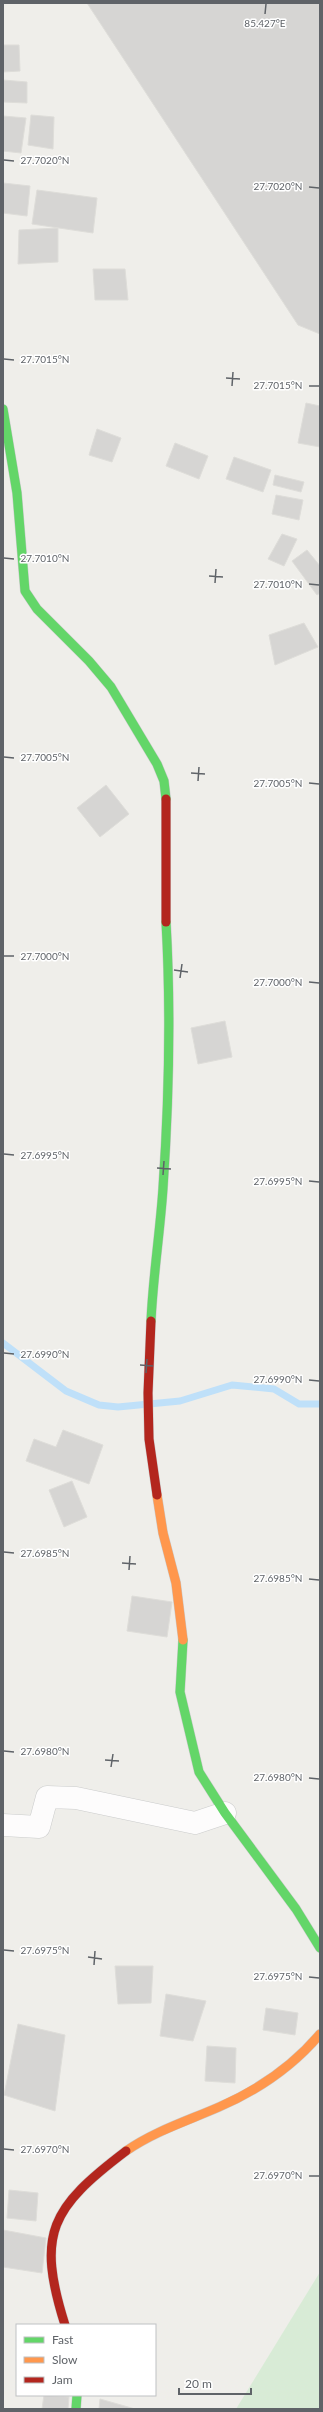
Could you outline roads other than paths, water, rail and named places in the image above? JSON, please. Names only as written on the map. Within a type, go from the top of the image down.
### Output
[{"type":"street","points":[[3,409],[17,493],[25,591],[37,609],[89,661],[111,687],[157,764],[164,781],[167,805],[165,902],[170,988],[168,1073],[163,1189],[153,1276],[148,1393],[149,1439],[163,1533],[176,1583],[184,1647],[180,1692],[199,1772],[225,1813],[296,1909],[320,1948]]},
{"type":"street","points":[[3,1825],[38,1827],[48,1797],[76,1798],[195,1823],[225,1813]]},
{"type":"street","points":[[65,2324],[50,2253],[56,2222],[68,2204],[96,2176],[149,2136],[211,2110],[257,2088],[299,2057],[320,2034]]},
{"type":"street","points":[[76,2409],[77,2396]]},
{"type":"waterway","points":[[3,1343],[66,1391],[99,1405],[118,1407],[180,1401],[232,1385],[274,1389],[299,1404],[320,1404]]}]
